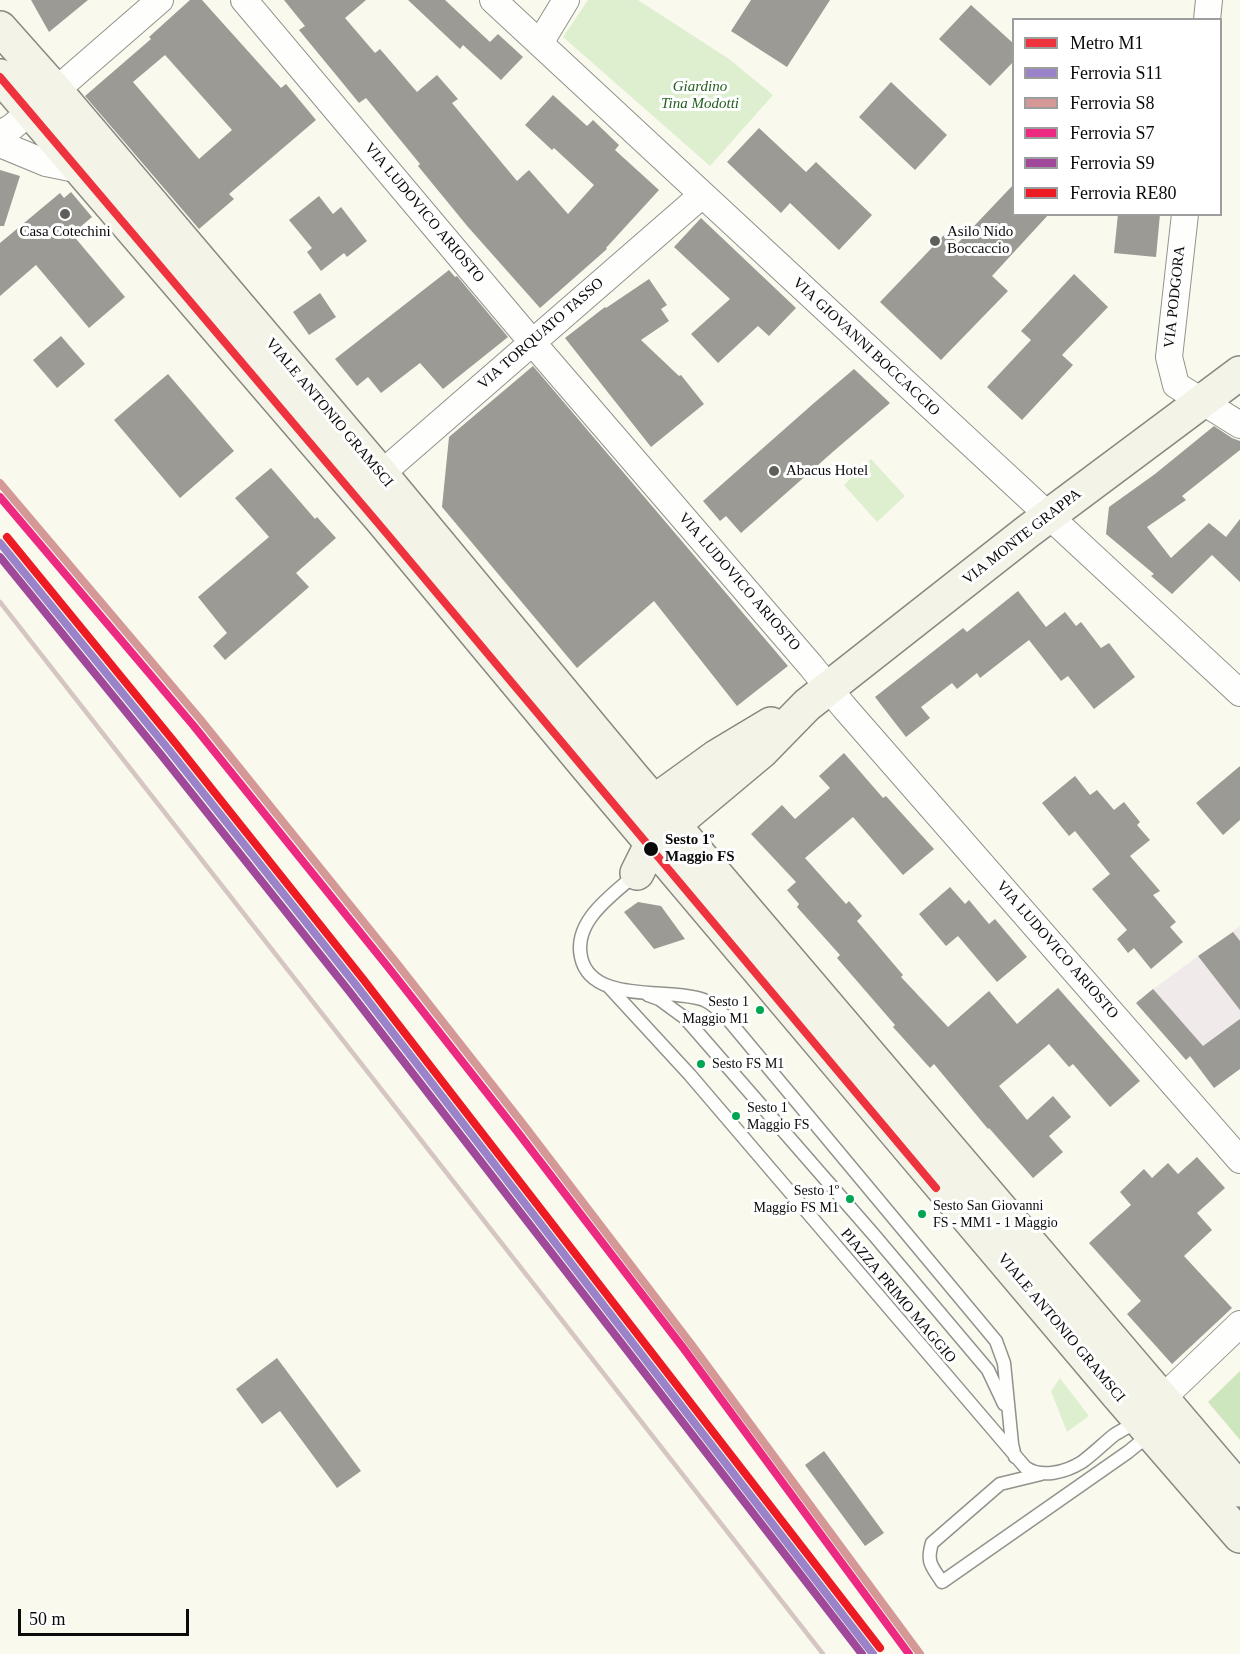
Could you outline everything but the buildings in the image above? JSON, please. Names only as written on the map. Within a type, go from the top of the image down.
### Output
[{"type":"main road","name":"VIALE ANTONIO GRAMSCI","points":[[0,28],[381,474],[652,821],[677,874],[1240,1536]]},
{"type":"main road","name":"VIALE ANTONIO GRAMSCI","points":[[0,76],[380,519],[652,821],[1163,1398],[1240,1490]]},
{"type":"main road","name":"VIA MONTE GRAPPA","points":[[652,821],[730,747],[818,697],[1050,514],[1240,373]]},
{"type":"main road","points":[[637,873],[652,821]]},
{"type":"main road","points":[[637,873],[650,864],[656,863],[665,865],[677,874]]},
{"type":"street","points":[[0,134],[31,112],[160,0]]},
{"type":"street","name":"VIA LUDOVICO ARIOSTO","points":[[244,0],[532,342],[818,697],[1240,1160]]},
{"type":"street","name":"VIA GIOVANNI BOCCACCIO","points":[[494,0],[702,195],[1050,514],[1240,693]]},
{"type":"street","points":[[540,43],[566,0]]},
{"type":"street","points":[[1207,18],[1209,0]]},
{"type":"street","points":[[0,144],[46,163],[80,170]]},
{"type":"street","name":"VIA TORQUATO TASSO","points":[[381,474],[702,195]]},
{"type":"street","name":"VIA PODGORA","points":[[1185,216],[1169,357],[1176,385],[1240,425]]},
{"type":"street","points":[[1145,1427],[1163,1398],[1240,1324]]},
{"type":"lane","name":"PIAZZA PRIMO MAGGIO","points":[[637,873],[592,915],[582,936],[580,954],[584,966],[591,976],[621,991],[670,993],[703,1000],[726,1017],[992,1335],[1002,1355],[1015,1457]]},
{"type":"lane","name":"PIAZZA PRIMO MAGGIO","points":[[608,986],[690,1075],[1015,1457]]},
{"type":"lane","name":"PIAZZA PRIMO MAGGIO","points":[[641,992],[659,999],[686,1018],[874,1234],[988,1370],[1009,1413]]},
{"type":"lane","points":[[1145,1427],[1128,1452],[942,1582],[928,1562],[932,1543],[1000,1484],[1063,1470],[1080,1463],[1113,1436],[1145,1427]]},
{"type":"lane","points":[[1015,1457],[1032,1471],[1042,1474]]},
{"type":"shaded area","points":[[1240,926],[1240,1069],[1214,1088],[1191,1057],[1186,1060],[1136,1003]]},
{"type":"green space","name":"Giardino Tina Modotti","points":[[588,0],[638,0],[729,59],[773,95],[710,166],[563,37]]},
{"type":"green space","points":[[871,459],[905,496],[877,522],[844,485]]},
{"type":"green space","points":[[1240,1371],[1240,1440],[1208,1402]]},
{"type":"green space","points":[[1060,1378],[1089,1416],[1067,1432],[1051,1391]]},
{"type":"railway","points":[[0,602],[823,1654]]},
{"type":"metro line","name":"M1","points":[[0,77],[936,1188]]},
{"type":"rail line","name":"S8","points":[[0,483],[200,719],[395,961],[691,1344],[920,1654]]},
{"type":"rail line","name":"S7","points":[[0,497],[193,725],[388,967],[684,1349],[909,1654]]},
{"type":"rail line","name":"RE80","points":[[7,537],[363,979],[880,1648]]},
{"type":"rail line","name":"S11","points":[[0,543],[356,985],[873,1654]]},
{"type":"rail line","name":"S9","points":[[0,557],[349,991],[862,1654]]},
{"type":"place","name":"Casa Cotechini","points":[[65,214]]},
{"type":"place","name":"Asilo Nido Boccaccio","points":[[935,241]]},
{"type":"place","name":"Abacus Hotel","points":[[774,471]]},
{"type":"place","name":"Sesto 1º Maggio FS","points":[[651,849]]},
{"type":"place","name":"Sesto 1 Maggio M1","points":[[760,1010]]},
{"type":"place","name":"Sesto FS M1","points":[[701,1064]]},
{"type":"place","name":"Sesto 1 Maggio FS","points":[[736,1116]]},
{"type":"place","name":"Sesto 1º Maggio FS M1","points":[[850,1199]]},
{"type":"place","name":"Sesto San Giovanni FS - MM1 - 1 Maggio","points":[[922,1214]]}]
